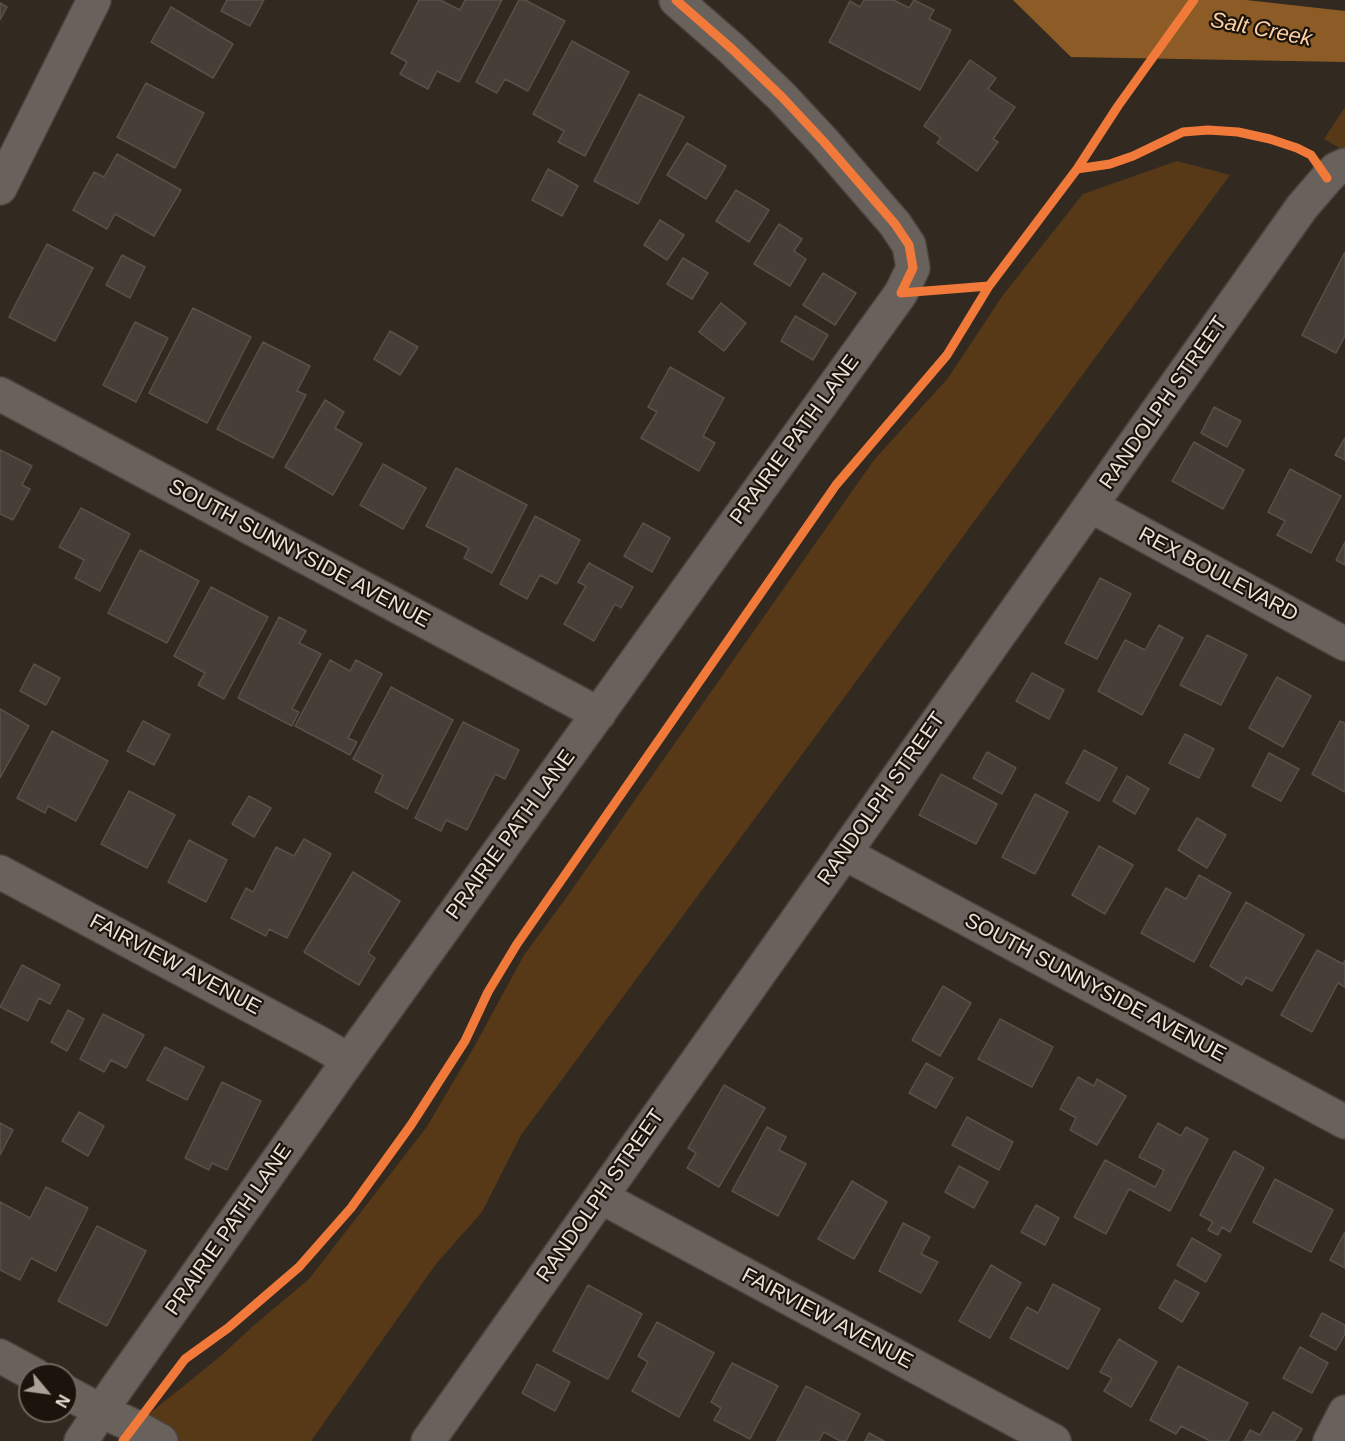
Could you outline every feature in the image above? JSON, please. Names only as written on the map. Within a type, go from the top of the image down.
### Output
[{"type":"street","points":[[0,188],[94,0]]},
{"type":"street","name":"PRAIRIE PATH LANE","points":[[81,1441],[349,1060],[901,293],[914,268],[909,245],[895,224],[824,142],[732,49],[676,0]]},
{"type":"street","name":"RANDOLPH STREET","points":[[428,1441],[1302,207],[1336,169],[1345,165]]},
{"type":"street","name":"SOUTH SUNNYSIDE AVENUE","points":[[0,394],[598,714]]},
{"type":"street","name":"REX BOULEVARD","points":[[1091,506],[1345,644]]},
{"type":"street","name":"SOUTH SUNNYSIDE AVENUE","points":[[844,853],[1345,1122]]},
{"type":"street","name":"FAIRVIEW AVENUE","points":[[0,872],[349,1060]]},
{"type":"street","name":"FAIRVIEW AVENUE","points":[[601,1197],[1054,1441]]},
{"type":"street","points":[[0,1356],[18,1366]]},
{"type":"street","points":[[78,1398],[161,1441]]},
{"type":"street","points":[[1330,1441],[1345,1412]]},
{"type":"shaded area","points":[[1345,107],[1345,151],[1324,139]]},
{"type":"shaded area","points":[[1177,161],[1230,175],[521,1135],[482,1212],[436,1264],[311,1441],[126,1441],[134,1426],[222,1355],[309,1279],[426,1128],[474,1047],[524,955],[874,460],[948,378],[1003,295],[1083,194]]},
{"type":"water","name":"Salt Creek","points":[[1013,0],[1246,0],[1345,11],[1345,62],[1071,57]]},
{"type":"building","points":[[227,0],[264,0],[250,26],[221,11]]},
{"type":"building","points":[[419,0],[440,0],[460,10],[465,0],[502,0],[459,82],[437,71],[428,89],[400,74],[407,62],[391,53]]},
{"type":"building","points":[[519,0],[525,0],[565,21],[528,91],[505,79],[497,93],[476,82]]},
{"type":"building","points":[[864,0],[894,0],[909,8],[914,0],[934,10],[929,19],[951,30],[920,90],[829,42],[850,1],[860,7]]},
{"type":"building","points":[[0,3],[7,7],[0,20]]},
{"type":"building","points":[[171,7],[233,44],[213,78],[151,42]]},
{"type":"building","points":[[572,41],[629,72],[585,156],[558,142],[564,131],[533,114]]},
{"type":"building","points":[[970,60],[996,78],[988,89],[1015,107],[993,139],[998,142],[977,171],[937,143],[941,138],[924,126]]},
{"type":"building","points":[[146,83],[204,113],[175,168],[117,137]]},
{"type":"building","points":[[639,94],[684,117],[638,204],[594,181]]},
{"type":"building","points":[[687,143],[726,166],[706,199],[667,175]]},
{"type":"building","points":[[117,154],[181,190],[154,236],[115,214],[107,229],[73,210],[94,172],[104,177]]},
{"type":"building","points":[[548,169],[578,186],[562,216],[532,200]]},
{"type":"building","points":[[736,190],[769,210],[749,242],[716,221]]},
{"type":"building","points":[[660,220],[684,235],[667,260],[644,245]]},
{"type":"building","points":[[779,224],[802,239],[794,251],[806,259],[790,286],[754,264]]},
{"type":"building","points":[[47,244],[93,268],[55,341],[9,317]]},
{"type":"building","points":[[1345,252],[1345,336],[1336,353],[1302,335]]},
{"type":"building","points":[[122,255],[145,267],[130,298],[106,285]]},
{"type":"building","points":[[683,258],[708,273],[692,299],[667,284]]},
{"type":"building","points":[[823,273],[856,293],[835,325],[803,305]]},
{"type":"building","points":[[721,303],[746,323],[724,351],[699,332]]},
{"type":"building","points":[[193,308],[251,337],[207,423],[149,393]]},
{"type":"building","points":[[795,316],[828,335],[813,360],[781,341]]},
{"type":"building","points":[[135,322],[168,338],[136,402],[103,385]]},
{"type":"building","points":[[390,331],[418,347],[400,375],[374,359]]},
{"type":"building","points":[[263,342],[310,366],[297,391],[306,395],[273,458],[217,429]]},
{"type":"building","points":[[670,367],[724,398],[703,436],[715,443],[699,471],[641,438],[657,412],[648,407]]},
{"type":"building","points":[[325,400],[344,412],[335,428],[362,444],[333,495],[285,467]]},
{"type":"building","points":[[1214,407],[1241,421],[1227,447],[1201,433]]},
{"type":"building","points":[[1345,438],[1345,460],[1335,455]]},
{"type":"building","points":[[1194,442],[1244,470],[1223,509],[1172,481]]},
{"type":"building","points":[[0,450],[32,466],[22,485],[30,489],[13,520],[0,514]]},
{"type":"building","points":[[383,464],[426,488],[403,529],[360,505]]},
{"type":"building","points":[[456,468],[527,505],[492,573],[464,558],[469,548],[426,526]]},
{"type":"building","points":[[1290,469],[1341,496],[1311,553],[1277,535],[1285,521],[1268,512]]},
{"type":"building","points":[[81,508],[130,534],[100,591],[75,578],[84,560],[59,547]]},
{"type":"building","points":[[535,516],[580,540],[557,584],[540,575],[527,599],[500,584]]},
{"type":"building","points":[[643,523],[670,538],[652,572],[624,556]]},
{"type":"building","points":[[1345,542],[1345,565],[1336,560]]},
{"type":"building","points":[[140,550],[199,581],[167,643],[108,613]]},
{"type":"building","points":[[589,563],[633,587],[621,608],[615,604],[594,641],[564,624],[586,586],[578,582]]},
{"type":"building","points":[[1100,578],[1131,594],[1097,659],[1065,643]]},
{"type":"building","points":[[211,587],[268,617],[224,699],[198,685],[205,673],[174,656]]},
{"type":"building","points":[[279,617],[306,631],[299,643],[321,654],[292,709],[299,712],[292,726],[238,698]]},
{"type":"building","points":[[1159,625],[1183,638],[1142,715],[1098,691],[1125,640],[1145,650]]},
{"type":"building","points":[[1207,635],[1247,655],[1221,705],[1180,685]]},
{"type":"building","points":[[330,660],[350,671],[356,660],[382,674],[348,738],[357,742],[350,755],[295,726]]},
{"type":"building","points":[[34,664],[60,678],[46,705],[20,691]]},
{"type":"building","points":[[1032,673],[1064,690],[1049,719],[1016,701]]},
{"type":"building","points":[[1277,677],[1311,696],[1283,747],[1249,728]]},
{"type":"building","points":[[391,687],[453,720],[407,809],[375,792],[383,775],[353,759]]},
{"type":"building","points":[[0,709],[29,726],[0,778]]},
{"type":"building","points":[[143,721],[170,735],[154,765],[127,751]]},
{"type":"building","points":[[1340,721],[1345,723],[1345,792],[1312,774]]},
{"type":"building","points":[[463,722],[519,750],[505,779],[495,774],[467,830],[446,820],[441,831],[415,818]]},
{"type":"building","points":[[52,731],[108,761],[76,821],[48,806],[45,813],[17,798]]},
{"type":"building","points":[[1185,734],[1214,749],[1199,778],[1169,763]]},
{"type":"building","points":[[1084,750],[1117,768],[1099,801],[1066,783]]},
{"type":"building","points":[[987,752],[1016,768],[1002,794],[973,778]]},
{"type":"building","points":[[1269,753],[1299,769],[1281,801],[1252,786]]},
{"type":"building","points":[[941,774],[997,804],[976,844],[919,815]]},
{"type":"building","points":[[1127,776],[1149,789],[1135,814],[1113,801]]},
{"type":"building","points":[[129,791],[175,815],[147,868],[101,844]]},
{"type":"building","points":[[1035,794],[1068,812],[1035,874],[1002,857]]},
{"type":"building","points":[[249,796],[271,808],[254,837],[232,824]]},
{"type":"building","points":[[1197,818],[1226,835],[1207,868],[1178,850]]},
{"type":"building","points":[[304,839],[331,854],[287,938],[269,929],[266,936],[231,918],[246,888],[253,892],[276,847],[294,856]]},
{"type":"building","points":[[189,840],[227,860],[206,902],[168,882]]},
{"type":"building","points":[[1099,846],[1133,865],[1105,914],[1072,895]]},
{"type":"building","points":[[353,872],[400,901],[368,953],[375,958],[359,985],[304,952]]},
{"type":"building","points":[[1199,875],[1231,893],[1194,962],[1141,933],[1166,888],[1186,899]]},
{"type":"building","points":[[1246,902],[1304,935],[1272,991],[1246,977],[1242,985],[1210,966]]},
{"type":"building","points":[[1317,950],[1343,964],[1345,960],[1345,987],[1338,983],[1312,1032],[1281,1015]]},
{"type":"building","points":[[22,965],[60,985],[50,1004],[39,998],[28,1021],[0,1007]]},
{"type":"building","points":[[943,986],[971,1003],[940,1056],[912,1040]]},
{"type":"building","points":[[68,1010],[84,1019],[67,1051],[51,1042]]},
{"type":"building","points":[[103,1014],[144,1035],[126,1068],[111,1060],[104,1072],[80,1059]]},
{"type":"building","points":[[1000,1019],[1053,1047],[1032,1087],[978,1059]]},
{"type":"building","points":[[165,1047],[204,1067],[187,1100],[147,1080]]},
{"type":"building","points":[[926,1063],[953,1078],[936,1108],[909,1093]]},
{"type":"building","points":[[1078,1077],[1094,1086],[1097,1079],[1126,1096],[1097,1145],[1070,1130],[1076,1118],[1060,1109]]},
{"type":"building","points":[[222,1082],[261,1101],[227,1170],[212,1163],[209,1170],[185,1158]]},
{"type":"building","points":[[724,1085],[765,1108],[719,1187],[687,1168],[696,1153],[688,1148]]},
{"type":"building","points":[[79,1112],[104,1126],[88,1156],[62,1141]]},
{"type":"building","points":[[967,1117],[1013,1142],[999,1170],[952,1145]]},
{"type":"building","points":[[0,1123],[13,1130],[0,1155]]},
{"type":"building","points":[[1158,1123],[1181,1136],[1186,1127],[1208,1139],[1170,1211],[1129,1189],[1106,1234],[1074,1217],[1105,1160],[1155,1187],[1164,1170],[1139,1157]]},
{"type":"building","points":[[767,1127],[786,1137],[779,1150],[806,1164],[778,1216],[732,1191]]},
{"type":"building","points":[[1234,1151],[1264,1168],[1230,1232],[1222,1227],[1218,1235],[1208,1230],[1213,1222],[1200,1215]]},
{"type":"building","points":[[959,1166],[988,1182],[974,1208],[945,1192]]},
{"type":"building","points":[[1275,1179],[1333,1210],[1311,1252],[1253,1222]]},
{"type":"building","points":[[852,1181],[887,1202],[854,1259],[818,1239]]},
{"type":"building","points":[[46,1187],[88,1208],[56,1271],[31,1258],[20,1280],[0,1270],[0,1202],[30,1218]]},
{"type":"building","points":[[1036,1205],[1059,1218],[1045,1245],[1021,1232]]},
{"type":"building","points":[[903,1223],[930,1237],[921,1254],[938,1262],[921,1293],[879,1271]]},
{"type":"building","points":[[97,1226],[146,1251],[107,1326],[58,1301]]},
{"type":"building","points":[[1345,1232],[1345,1268],[1330,1260]]},
{"type":"building","points":[[1192,1238],[1221,1255],[1206,1282],[1177,1265]]},
{"type":"building","points":[[991,1265],[1021,1283],[990,1338],[959,1321]]},
{"type":"building","points":[[1175,1280],[1199,1293],[1182,1322],[1159,1308]]},
{"type":"building","points":[[1053,1284],[1100,1309],[1068,1369],[1010,1338],[1027,1307],[1038,1313]]},
{"type":"building","points":[[588,1285],[642,1314],[608,1379],[553,1351]]},
{"type":"building","points":[[1322,1313],[1345,1325],[1345,1334],[1336,1350],[1310,1336]]},
{"type":"building","points":[[657,1322],[714,1353],[679,1417],[632,1391],[648,1362],[638,1356]]},
{"type":"building","points":[[1119,1339],[1157,1362],[1131,1407],[1104,1391],[1112,1378],[1100,1372]]},
{"type":"building","points":[[1300,1347],[1328,1363],[1312,1393],[1283,1378]]},
{"type":"building","points":[[732,1363],[778,1386],[750,1439],[714,1420],[721,1408],[711,1402]]},
{"type":"building","points":[[537,1364],[570,1382],[555,1411],[522,1393]]},
{"type":"building","points":[[1178,1366],[1248,1403],[1228,1441],[1210,1441],[1181,1426],[1176,1434],[1150,1420]]},
{"type":"building","points":[[806,1386],[860,1414],[846,1441],[840,1441],[824,1432],[819,1441],[777,1441]]},
{"type":"building","points":[[1273,1412],[1302,1429],[1295,1441],[1244,1441],[1250,1430],[1260,1435]]},
{"type":"building","points":[[869,1433],[884,1441],[865,1441]]},
{"type":"cycle path","points":[[676,0],[782,97],[895,224],[909,245],[913,268],[901,293]]},
{"type":"cycle path","points":[[123,1441],[185,1359],[228,1328],[299,1267],[351,1208],[411,1125],[465,1041],[488,992],[517,944],[836,485],[947,355],[989,286],[1077,169],[1118,106],[1194,0]]},
{"type":"cycle path","points":[[1077,169],[1110,164],[1133,156],[1183,132],[1208,130],[1238,132],[1297,148],[1311,155],[1327,178]]},
{"type":"cycle path","points":[[901,293],[989,286]]}]
